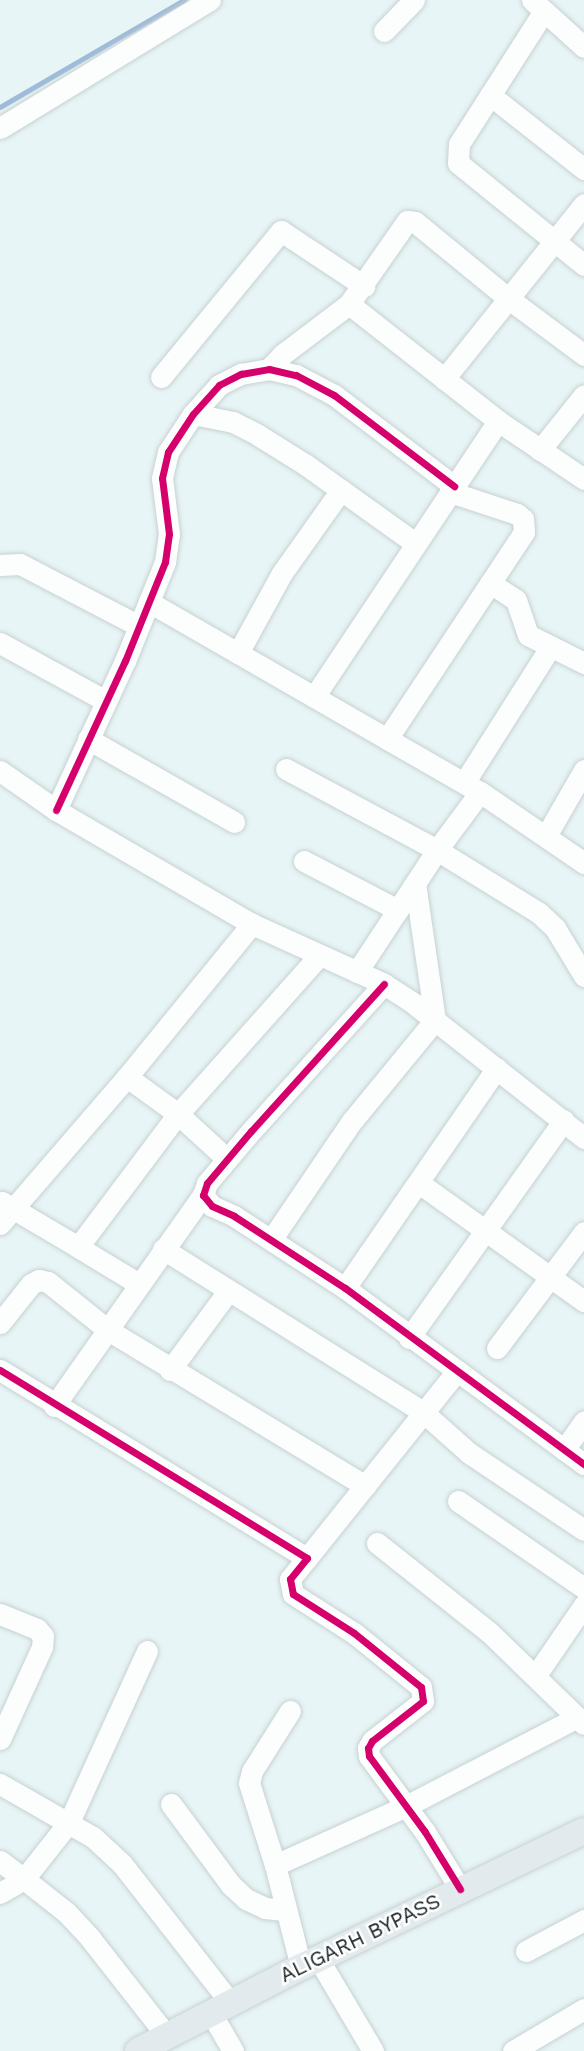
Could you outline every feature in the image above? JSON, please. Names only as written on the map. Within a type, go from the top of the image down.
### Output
[{"type":"main road","name":"ALIGARH BYPASS","points":[[138,2051],[460,1889],[584,1831]]},
{"type":"street","points":[[0,128],[209,0]]},
{"type":"street","points":[[384,31],[414,0]]},
{"type":"street","points":[[584,47],[538,6],[490,95],[459,144],[458,163],[584,265]]},
{"type":"street","points":[[490,95],[584,169]]},
{"type":"street","points":[[444,379],[584,204]]},
{"type":"street","points":[[269,369],[283,354],[349,304],[364,286],[401,225],[407,221],[415,222],[509,299],[584,355]]},
{"type":"street","points":[[161,377],[281,231],[364,286]]},
{"type":"street","points":[[349,304],[498,421],[584,479]]},
{"type":"street","points":[[56,810],[165,562],[169,534],[162,478],[168,452],[193,414],[219,386],[241,374],[269,369],[296,375],[334,395],[452,489],[517,514],[523,519],[524,532],[387,739]]},
{"type":"street","points":[[540,450],[584,395]]},
{"type":"street","points":[[193,414],[233,422],[258,435],[415,543]]},
{"type":"street","points":[[314,697],[498,421]]},
{"type":"street","points":[[238,653],[282,573],[341,491]]},
{"type":"street","points":[[0,565],[8,562],[20,564],[139,626]]},
{"type":"street","points":[[490,583],[516,600],[528,635],[584,663]]},
{"type":"street","points":[[149,601],[472,787],[584,863]]},
{"type":"street","points":[[0,643],[106,701]]},
{"type":"street","points":[[357,972],[436,850],[551,646]]},
{"type":"street","points":[[88,739],[234,822]]},
{"type":"street","points":[[286,769],[436,850],[539,913],[555,928],[584,976]]},
{"type":"street","points":[[546,836],[584,770]]},
{"type":"street","points":[[0,771],[56,810],[252,925],[318,957],[384,984],[435,1020],[584,1138]]},
{"type":"street","points":[[304,861],[397,909]]},
{"type":"street","points":[[271,1240],[360,1111],[435,1020],[415,883]]},
{"type":"street","points":[[139,1284],[78,1247],[4,1211],[127,1077],[252,925]]},
{"type":"street","points":[[78,1247],[177,1114],[318,957]]},
{"type":"street","points":[[54,1406],[203,1195],[207,1183],[384,984]]},
{"type":"street","points":[[345,1288],[497,1068]]},
{"type":"street","points":[[127,1077],[177,1114],[227,1160]]},
{"type":"street","points":[[409,1338],[564,1120]]},
{"type":"street","points":[[419,1184],[584,1301]]},
{"type":"street","points":[[203,1195],[212,1206],[234,1216],[345,1288],[409,1338],[584,1464]]},
{"type":"street","points":[[497,1348],[584,1232]]},
{"type":"street","points":[[163,1249],[423,1412],[470,1453],[584,1530]]},
{"type":"street","points":[[0,1323],[31,1284],[39,1280],[48,1282],[108,1330],[170,1370],[366,1486]]},
{"type":"street","points":[[170,1370],[229,1290]]},
{"type":"street","points":[[0,1370],[54,1406],[307,1558]]},
{"type":"street","points":[[457,1371],[290,1578],[289,1587],[293,1594],[354,1633],[422,1687],[424,1694],[419,1707],[372,1741],[368,1748],[369,1756],[406,1805],[460,1889]]},
{"type":"street","points":[[564,1450],[584,1421]]},
{"type":"street","points":[[458,1501],[584,1588]]},
{"type":"street","points":[[275,1865],[580,1721],[536,1675],[489,1632],[377,1544]]},
{"type":"street","points":[[536,1675],[584,1605]]},
{"type":"street","points":[[0,1614],[37,1629],[43,1636],[42,1647],[0,1739]]},
{"type":"street","points":[[0,1893],[24,1879],[69,1822],[148,1651]]},
{"type":"street","points":[[290,1711],[251,1771],[249,1783],[275,1865],[284,1910],[310,1964],[373,2051]]},
{"type":"street","points":[[0,1784],[93,1837],[122,1864],[220,2008],[233,2051]]},
{"type":"street","points":[[171,1804],[231,1885],[246,1899],[265,1908],[284,1910]]},
{"type":"street","points":[[0,1861],[66,1913],[90,1938],[166,2035]]},
{"type":"street","points":[[526,1951],[584,1920]]},
{"type":"street","points":[[513,2051],[584,2009]]},
{"type":"waterway","points":[[0,107],[184,0]]},
{"type":"cycle path","points":[[56,810],[125,661],[165,562],[169,534],[162,478],[168,452],[193,414],[219,385],[241,374],[269,369],[296,375],[334,395],[454,486]]},
{"type":"cycle path","points":[[384,984],[251,1131],[207,1183],[203,1195],[212,1206],[234,1216],[345,1288],[584,1464]]},
{"type":"cycle path","points":[[0,1370],[307,1558],[290,1579],[293,1594],[354,1633],[421,1687],[423,1701],[372,1741],[368,1748],[369,1756],[425,1832],[460,1889]]}]
